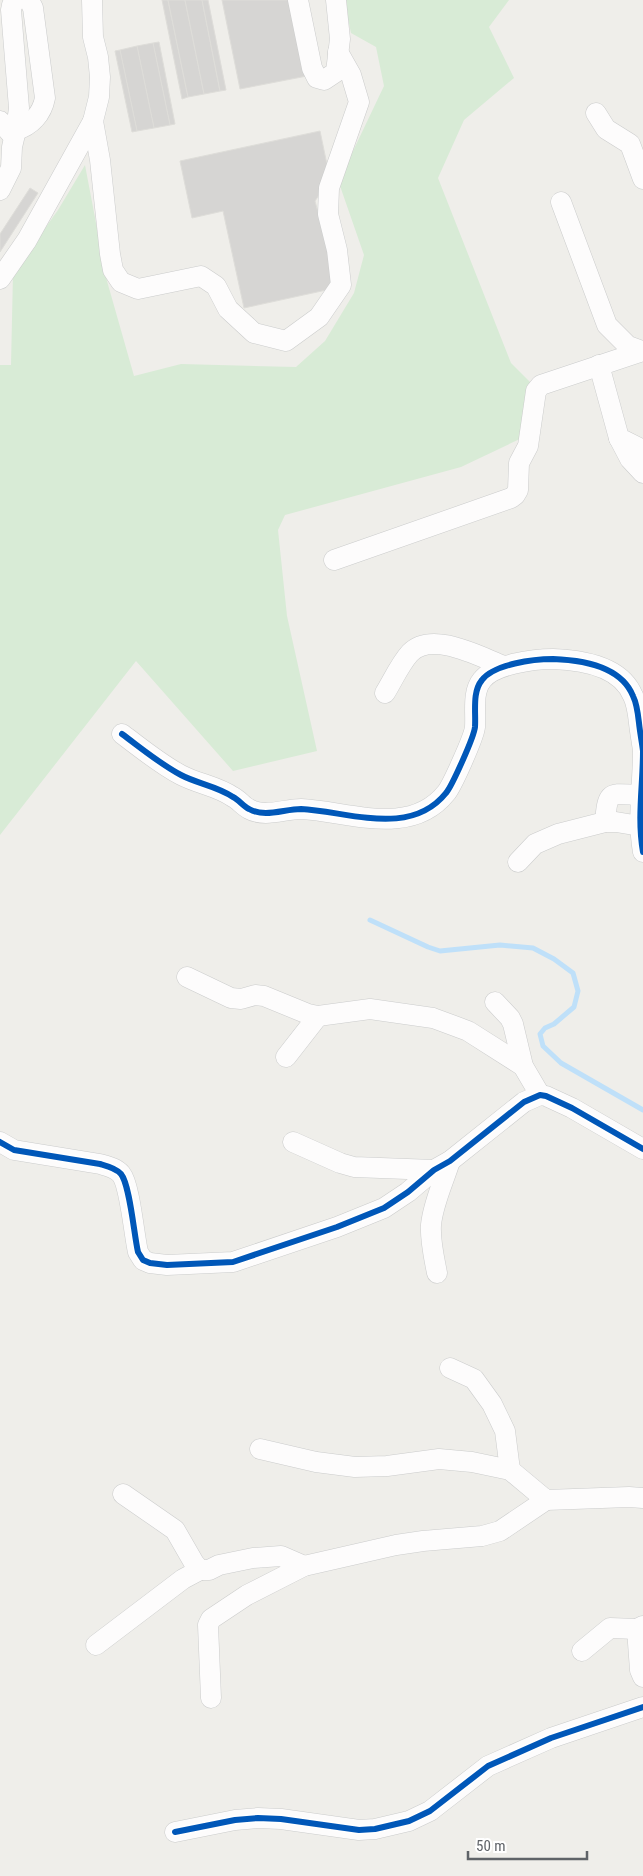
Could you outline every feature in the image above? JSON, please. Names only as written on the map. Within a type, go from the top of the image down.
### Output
[{"type":"street","points":[[0,190],[11,168],[10,129],[19,108],[11,10],[16,0]]},
{"type":"street","points":[[10,129],[26,127],[41,111],[45,98],[33,8],[29,0]]},
{"type":"street","points":[[0,279],[27,240],[93,121],[99,97],[100,76],[93,37],[92,0]]},
{"type":"street","points":[[298,0],[312,68],[316,78],[324,80],[336,72],[340,39],[336,0]]},
{"type":"street","points":[[93,121],[100,160],[110,254],[113,270],[121,282],[138,290],[201,276],[216,286],[228,309],[254,333],[286,341],[319,317],[341,285],[337,250],[328,214],[329,188],[359,102],[351,75],[338,52]]},
{"type":"street","points":[[596,113],[606,129],[630,144],[643,179]]},
{"type":"street","points":[[561,202],[606,325],[628,346],[642,351]]},
{"type":"street","points":[[334,560],[511,498],[518,490],[519,463],[528,446],[536,391],[541,384],[642,351]]},
{"type":"street","points":[[599,365],[619,438],[630,459],[643,472]]},
{"type":"street","points":[[619,438],[643,450]]},
{"type":"street","points":[[385,692],[409,654],[416,648],[428,644],[451,646],[504,666]]},
{"type":"street","points":[[122,734],[183,776],[216,788],[233,797],[250,810],[264,813],[301,809],[367,818],[409,816],[422,812],[447,792],[475,728],[477,687],[482,678],[504,666],[544,659],[579,662],[608,670],[619,678],[633,695],[643,751],[640,826],[643,852]]},
{"type":"street","points":[[605,822],[607,802],[610,796],[616,794],[641,796]]},
{"type":"street","points":[[518,862],[535,844],[545,838],[605,822],[640,826]]},
{"type":"street","points":[[187,977],[231,998],[241,999],[256,995],[264,996],[308,1014],[318,1016],[370,1009],[433,1018],[468,1031],[522,1066]]},
{"type":"street","points":[[495,1002],[513,1024],[522,1066],[540,1095]]},
{"type":"street","points":[[286,1057],[318,1016]]},
{"type":"street","points":[[0,1142],[14,1150],[100,1164],[117,1171],[121,1174],[126,1185],[138,1252],[143,1260],[150,1263],[167,1265],[233,1262],[337,1227],[384,1208],[408,1192],[524,1102],[540,1095],[572,1108],[643,1149]]},
{"type":"street","points":[[293,1142],[340,1163],[354,1167],[442,1165]]},
{"type":"street","points":[[437,1273],[431,1226],[442,1165]]},
{"type":"street","points":[[450,1368],[474,1379],[492,1404],[505,1431],[510,1470]]},
{"type":"street","points":[[260,1449],[316,1462],[356,1467],[387,1466],[439,1459],[472,1462],[510,1470],[546,1500]]},
{"type":"street","points":[[123,1494],[175,1530],[200,1570]]},
{"type":"street","points":[[211,1698],[208,1625],[211,1619],[247,1595],[304,1566],[414,1542],[482,1536],[500,1531],[546,1500],[643,1498]]},
{"type":"street","points":[[96,1645],[183,1580],[200,1570],[209,1570],[219,1565],[253,1558],[281,1556],[304,1566]]},
{"type":"street","points":[[582,1651],[610,1628],[640,1628],[640,1670],[643,1677]]},
{"type":"street","points":[[175,1832],[236,1820],[258,1818],[281,1819],[359,1830],[375,1829],[409,1821],[430,1810],[488,1766],[551,1738],[643,1707]]},
{"type":"green space","points":[[344,0],[509,0],[489,27],[514,78],[464,120],[438,178],[511,363],[533,385],[524,437],[461,467],[285,515],[278,530],[287,616],[317,751],[233,771],[136,661],[0,835],[0,365],[11,365],[13,273],[58,210],[85,165],[107,281],[134,376],[181,364],[296,367],[325,341],[354,293],[364,255],[339,183],[384,86],[376,47],[351,33]]},
{"type":"building","points":[[162,0],[168,0],[188,97],[182,99]]},
{"type":"building","points":[[168,0],[185,0],[204,94],[188,97]]},
{"type":"building","points":[[185,0],[202,0],[220,91],[204,94]]},
{"type":"building","points":[[202,0],[208,0],[226,90],[220,91]]},
{"type":"building","points":[[222,0],[292,0],[307,76],[240,89]]},
{"type":"building","points":[[159,42],[175,124],[170,125],[153,43]]},
{"type":"building","points":[[153,43],[170,125],[154,128],[137,46]]},
{"type":"building","points":[[137,46],[154,128],[137,131],[120,50]]},
{"type":"building","points":[[120,50],[137,131],[132,132],[115,51]]},
{"type":"building","points":[[320,131],[330,179],[315,201],[334,272],[331,289],[244,308],[223,211],[192,218],[180,161]]},
{"type":"building","points":[[30,188],[38,193],[0,252],[0,234]]},
{"type":"waterway","points":[[370,920],[440,951],[500,945],[533,948],[554,959],[573,973],[578,991],[574,1007],[554,1024],[545,1028],[540,1034],[543,1046],[561,1063],[643,1110]]},
{"type":"cycle path","points":[[122,734],[173,771],[227,793],[255,812],[268,813],[301,809],[377,819],[396,818],[415,815],[431,807],[449,789],[474,732],[477,690],[482,680],[488,675],[505,666],[536,660],[553,659],[587,663],[610,671],[619,678],[627,686],[635,702],[643,751],[640,814],[643,852]]},
{"type":"cycle path","points":[[0,1142],[14,1150],[100,1164],[117,1170],[121,1174],[127,1188],[138,1252],[143,1260],[150,1263],[167,1265],[233,1262],[337,1227],[384,1208],[408,1192],[434,1170],[450,1161],[524,1102],[540,1095],[572,1108],[643,1149]]},
{"type":"cycle path","points":[[175,1832],[235,1820],[258,1818],[281,1819],[359,1830],[375,1829],[409,1821],[430,1811],[488,1766],[551,1738],[643,1707]]}]
